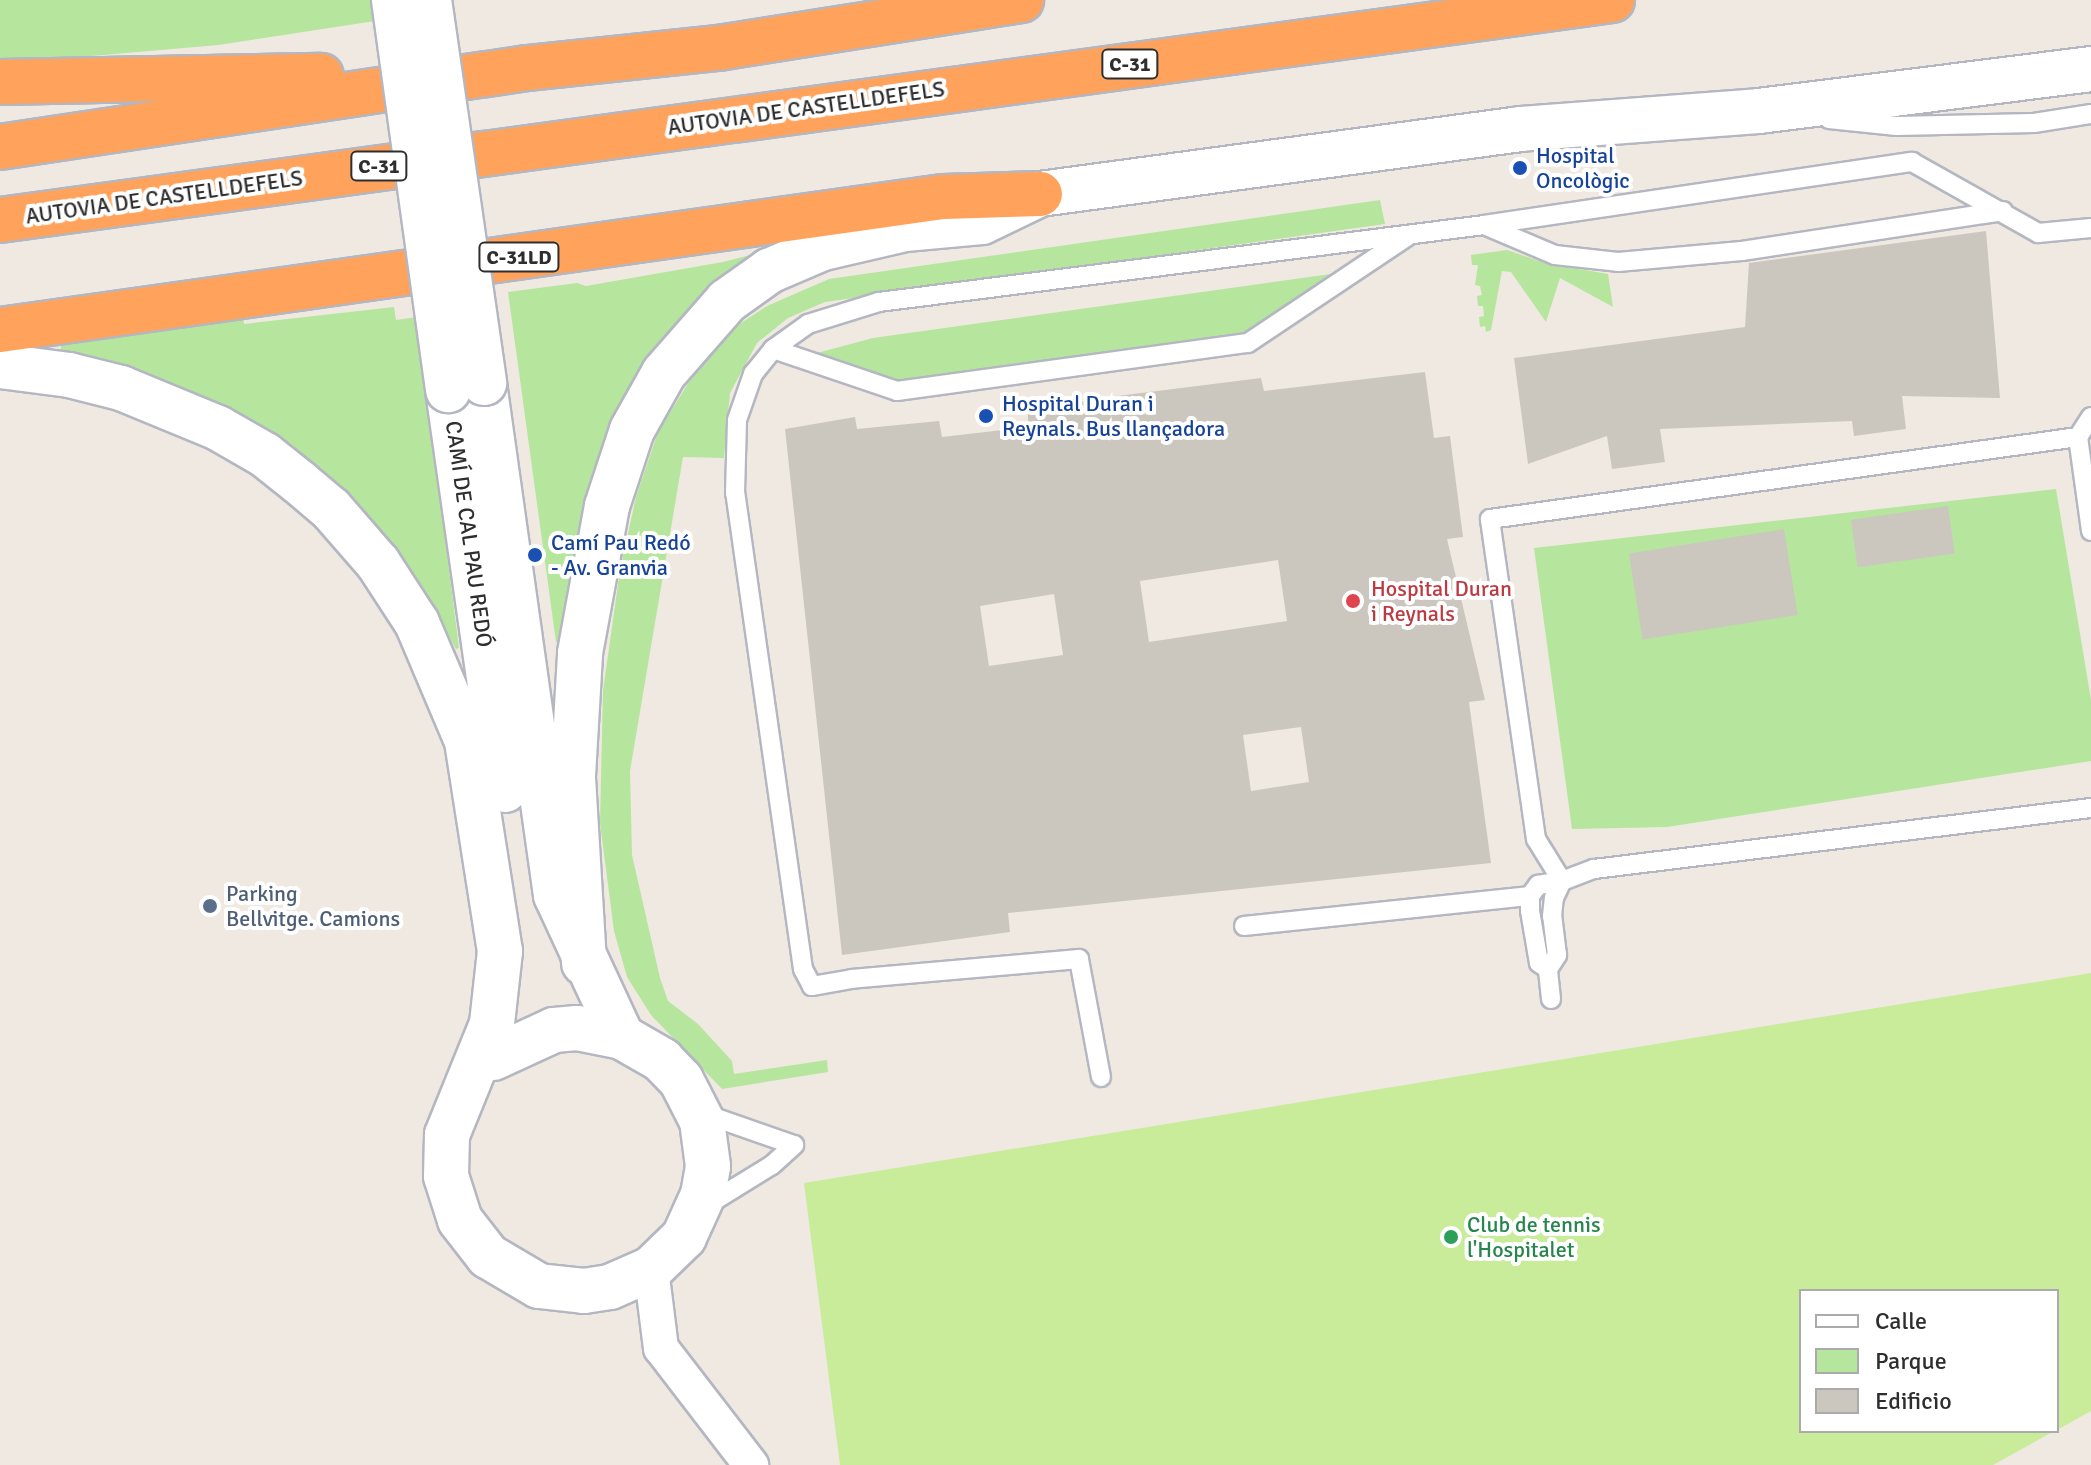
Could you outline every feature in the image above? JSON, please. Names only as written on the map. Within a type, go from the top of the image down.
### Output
[{"type":"highway","points":[[783,38],[854,0]]},
{"type":"highway","points":[[0,147],[507,72],[783,38],[1021,0]]},
{"type":"highway","name":"AUTOVIA DE CASTELLDEFELS","points":[[0,220],[1612,0]]},
{"type":"highway","points":[[0,82],[507,72]]},
{"type":"highway","name":"C-31LD","points":[[0,330],[943,197],[1040,194]]},
{"type":"street","name":"CAMÍ DE CAL PAU REDÓ","points":[[394,0],[556,895],[584,963],[622,1037]]},
{"type":"street","name":"CAMÍ DE CAL PAU REDÓ","points":[[429,0],[466,386],[526,949],[528,984],[522,1025],[493,1058]]},
{"type":"street","name":"C-31LD","points":[[1040,194],[1520,129],[1759,111],[2091,69]]},
{"type":"street","points":[[584,963],[573,776],[580,653],[607,506],[644,403],[694,336],[727,301],[769,271],[823,248],[905,229],[982,222],[1040,194]]},
{"type":"street","points":[[0,366],[69,375],[121,388],[174,407],[265,455],[331,509],[357,537],[409,611],[445,683],[467,741],[500,951],[492,1024],[463,1093],[447,1135],[446,1176],[460,1220],[488,1256],[539,1286],[584,1291],[610,1287],[651,1269],[684,1237],[703,1195],[708,1166],[702,1121],[681,1080],[662,1060],[622,1037],[577,1028],[554,1030],[493,1058],[463,1093]]},
{"type":"street","points":[[651,1269],[661,1348],[751,1465]]},
{"type":"lane","points":[[1759,111],[1897,126],[2034,123],[2091,114]]},
{"type":"lane","points":[[1101,1077],[1079,959],[852,979],[812,986],[803,969],[735,493],[737,420],[753,374],[773,349],[808,324],[879,302],[1484,225],[1912,162],[2038,233],[2091,228]]},
{"type":"lane","points":[[1484,225],[1555,255],[1618,262],[1742,251],[2003,211]]},
{"type":"lane","points":[[773,349],[897,391],[1248,343],[1411,234]]},
{"type":"lane","points":[[2091,417],[2078,437],[2091,531]]},
{"type":"lane","points":[[1562,881],[1536,839],[1490,519],[2078,437]]},
{"type":"lane","points":[[1548,969],[1539,963],[1530,896],[1538,885],[1562,881],[1594,869],[2091,808]]},
{"type":"lane","points":[[1551,999],[1548,969],[1557,955],[1552,916],[1554,898],[1562,881]]},
{"type":"lane","points":[[1244,926],[1530,896]]},
{"type":"lane","points":[[695,1213],[772,1165],[794,1145],[697,1111]]},
{"type":"green space","points":[[0,0],[372,0],[375,21],[218,45],[0,64]]},
{"type":"green space","points":[[1380,200],[1385,224],[825,302],[788,318],[757,343],[730,393],[724,458],[683,457],[630,771],[632,855],[668,1001],[698,1024],[732,1061],[734,1074],[827,1060],[828,1072],[722,1089],[651,1015],[627,977],[614,931],[600,823],[603,691],[620,570],[636,497],[658,432],[702,361],[741,323],[767,306],[829,279]]},
{"type":"green space","points":[[782,247],[713,293],[568,643],[556,642],[508,292],[577,283],[586,286],[723,262]]},
{"type":"green space","points":[[1507,250],[1545,263],[1608,274],[1613,307],[1560,278],[1546,322],[1511,272],[1502,271],[1491,330],[1486,332],[1485,326],[1480,327],[1479,317],[1484,316],[1483,306],[1478,306],[1477,296],[1482,295],[1480,286],[1475,285],[1478,265],[1472,265],[1471,255]]},
{"type":"green space","points":[[1338,273],[1248,337],[902,384],[817,353],[873,338]]},
{"type":"green space","points":[[394,307],[396,320],[417,317],[459,648],[456,649],[425,593],[380,533],[61,354],[61,344],[243,318],[244,324]]},
{"type":"green space","points":[[2056,489],[2091,700],[2091,761],[1667,827],[1572,829],[1534,548]]},
{"type":"green space","name":"Club de tennis l'Hospitalet","points":[[2091,973],[2091,1411],[2059,1429],[2059,1289],[1799,1289],[1799,1433],[2050,1433],[1993,1465],[840,1465],[804,1183]]},
{"type":"building","points":[[1986,231],[2000,398],[1902,396],[1906,429],[1854,436],[1852,421],[1660,429],[1665,462],[1612,469],[1607,436],[1528,464],[1514,358],[1745,327],[1749,263]]},
{"type":"building","points":[[1425,372],[1434,438],[1450,436],[1463,537],[1447,539],[1485,700],[1469,702],[1491,863],[1008,913],[1010,932],[842,955],[785,429],[855,417],[857,429],[939,421],[942,437],[1028,427],[1028,410],[1109,397],[1261,378],[1264,391]],"holes":[[[1278,560],[1287,621],[1149,642],[1140,581]],[[1054,594],[1063,655],[989,666],[980,606]],[[1301,727],[1309,782],[1251,791],[1243,735]]]},
{"type":"building","points":[[1948,506],[1955,554],[1858,567],[1851,520]]},
{"type":"building","points":[[1784,529],[1798,615],[1643,639],[1629,554]]},
{"type":"place","name":"Hospital Oncològic","points":[[1520,168]]},
{"type":"place","name":"Hospital Duran i Reynals. Bus llançadora","points":[[986,416]]},
{"type":"place","name":"Camí Pau Redó - Av. Granvia","points":[[535,555]]},
{"type":"place","name":"Hospital Duran i Reynals","points":[[1353,601]]},
{"type":"place","name":"Parking Bellvitge. Camions","points":[[210,906]]},
{"type":"place","name":"Club de tennis l'Hospitalet","points":[[1451,1237]]}]
